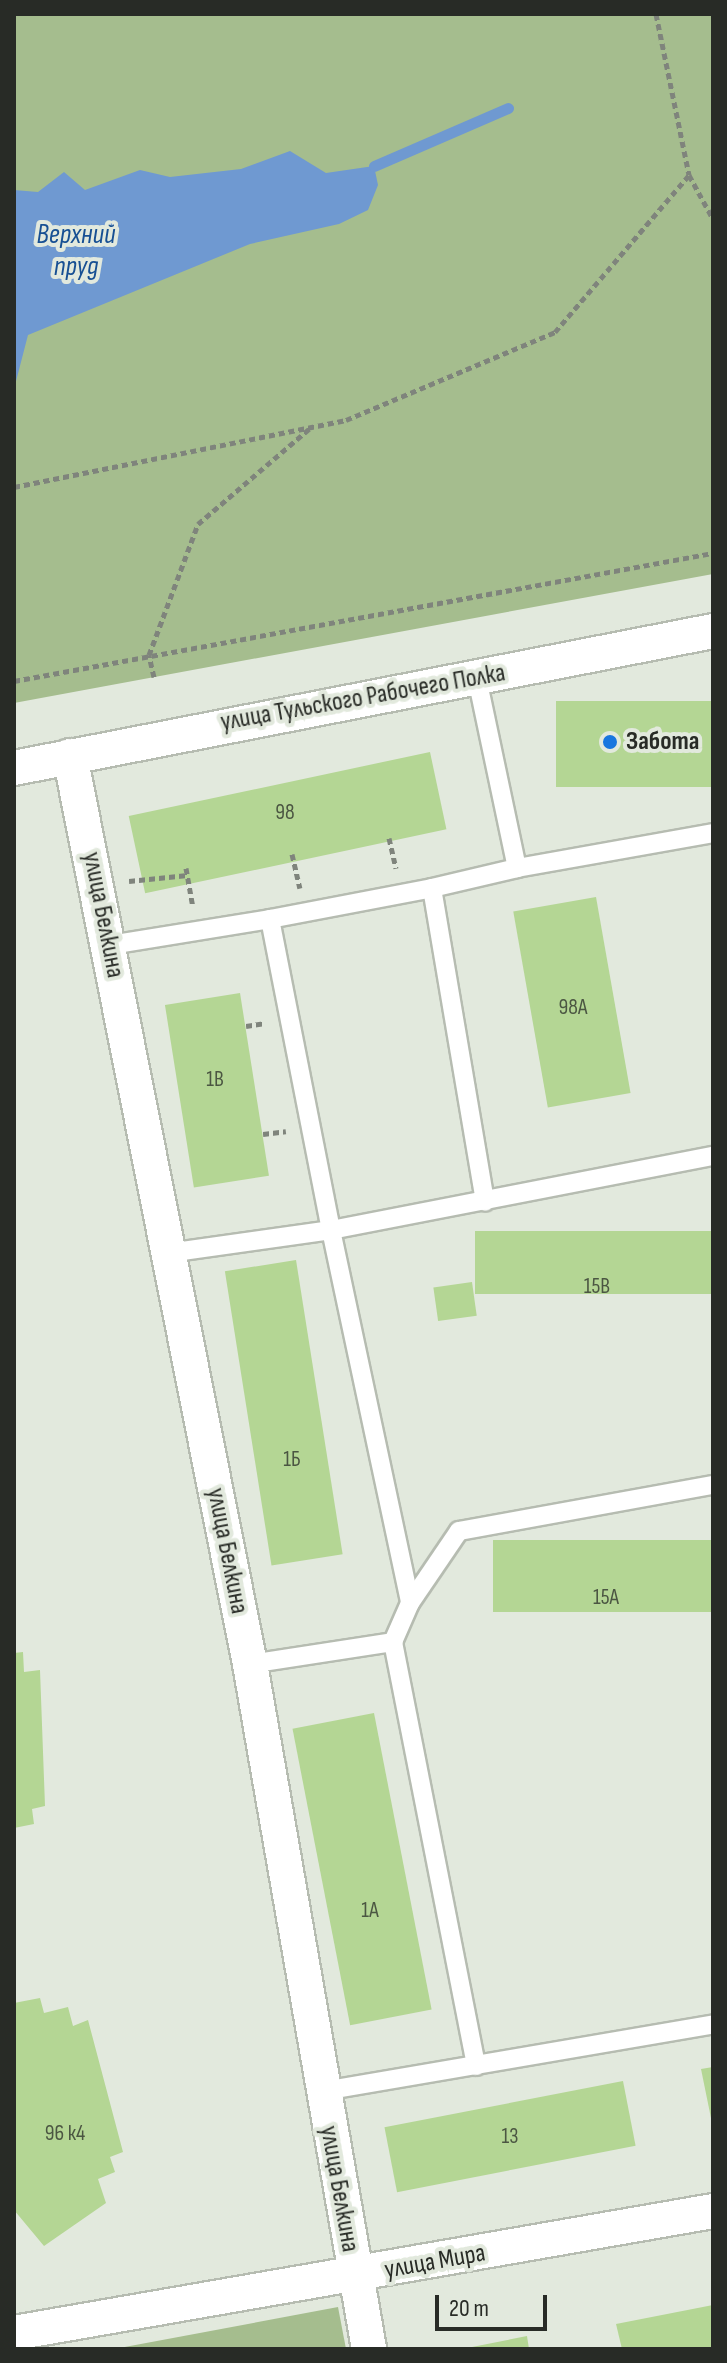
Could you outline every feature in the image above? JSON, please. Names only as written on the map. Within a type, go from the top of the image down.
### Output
[{"type":"street","name":"улица Тульского Рабочего Полка","points":[[14,768],[713,631]]},
{"type":"street","name":"улица Белкина","points":[[70,756],[110,945],[250,1664],[354,2277],[369,2349]]},
{"type":"street","name":"улица Мира","points":[[14,2333],[354,2277],[713,2211]]},
{"type":"lane","points":[[477,679],[517,868]]},
{"type":"lane","points":[[110,945],[270,919],[517,868],[713,833]]},
{"type":"lane","points":[[432,888],[485,1202]]},
{"type":"lane","points":[[270,919],[331,1230],[410,1603]]},
{"type":"lane","points":[[168,1253],[331,1230],[713,1156]]},
{"type":"lane","points":[[476,2066],[393,1642],[410,1603],[459,1531],[713,1485]]},
{"type":"lane","points":[[250,1664],[393,1642]]},
{"type":"lane","points":[[323,2091],[713,2024]]},
{"type":"path","points":[[656,14],[689,175],[713,219]]},
{"type":"path","points":[[14,487],[346,420],[555,332],[689,175]]},
{"type":"path","points":[[154,677],[149,655],[198,524],[312,427]]},
{"type":"path","points":[[14,681],[713,553]]},
{"type":"path","points":[[129,881],[187,871],[197,930]]},
{"type":"green space","points":[[14,14],[713,14],[713,574],[14,703]]},
{"type":"green space","points":[[338,2307],[346,2349],[114,2349]]},
{"type":"water","name":"Верхний пруд","points":[[290,151],[326,173],[374,166],[378,185],[368,210],[339,224],[250,244],[28,335],[14,389],[14,190],[38,192],[64,172],[85,190],[140,170],[170,177],[241,169]]},
{"type":"building","points":[[556,701],[713,701],[713,787],[556,787]]},
{"type":"building","points":[[430,752],[446,829],[145,893],[129,816]]},
{"type":"building","points":[[596,897],[631,1093],[548,1108],[513,912]]},
{"type":"building","points":[[240,993],[269,1176],[194,1188],[165,1005]]},
{"type":"building","points":[[475,1231],[713,1231],[713,1294],[475,1294]]},
{"type":"building","points":[[296,1260],[343,1554],[272,1566],[225,1271]]},
{"type":"building","points":[[472,1282],[477,1316],[438,1321],[433,1287]]},
{"type":"building","points":[[493,1540],[713,1540],[713,1612],[493,1612]]},
{"type":"building","points":[[23,1652],[24,1672],[40,1670],[45,1806],[32,1809],[34,1824],[14,1828],[14,1653]]},
{"type":"building","points":[[374,1713],[432,2009],[350,2025],[293,1729]]},
{"type":"building","points":[[40,1998],[44,2013],[68,2007],[73,2026],[88,2020],[123,2152],[110,2157],[115,2172],[98,2179],[106,2203],[44,2246],[14,2210],[14,2003]]},
{"type":"building","points":[[713,2067],[713,2123],[712,2123],[701,2069]]},
{"type":"building","points":[[623,2081],[636,2146],[397,2192],[384,2127]]},
{"type":"building","points":[[713,2305],[713,2349],[622,2349],[616,2324]]},
{"type":"building","points":[[527,2336],[529,2349],[467,2349],[467,2348]]},
{"type":"waterway","points":[[374,166],[508,108]]},
{"type":"place","name":"Забота","points":[[610,742]]}]
